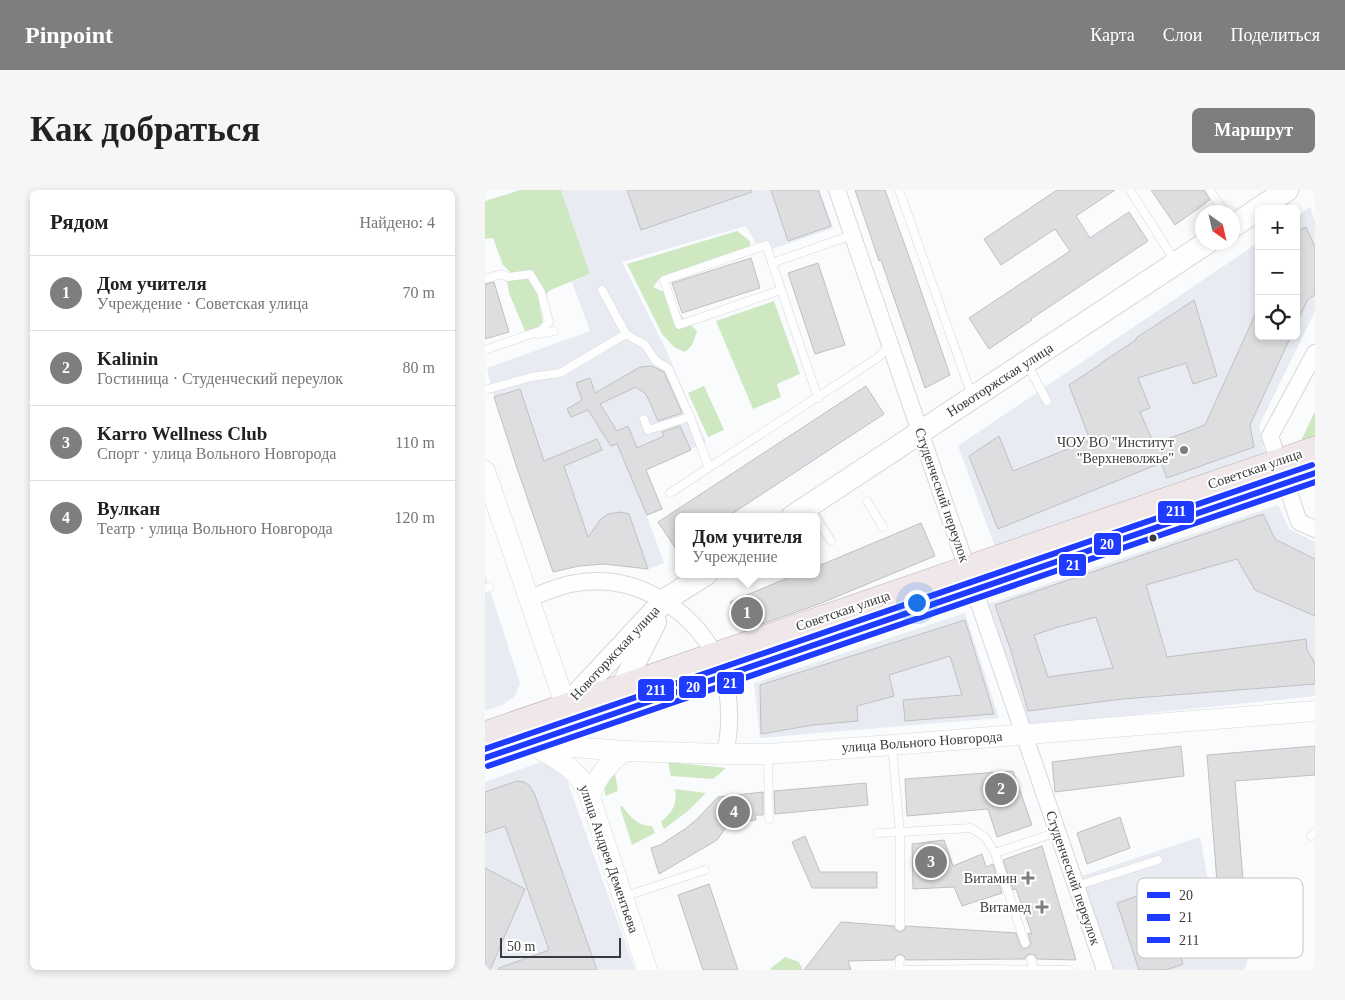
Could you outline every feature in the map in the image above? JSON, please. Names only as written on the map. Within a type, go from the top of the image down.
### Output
[{"type":"main road","points":[[1240,220],[1287,190]]},
{"type":"main road","name":"Новоторжская улица","points":[[809,513],[920,432],[1196,250]]},
{"type":"main road","name":"Советская улица","points":[[485,758],[594,721],[720,666],[1282,472],[1315,449]]},
{"type":"main road","name":"Советская улица","points":[[1282,472],[1315,473]]},
{"type":"main road","name":"Новоторжская улица","points":[[565,706],[665,600],[700,578]]},
{"type":"main road","name":"Новоторжская улица","points":[[594,721],[623,687],[665,600]]},
{"type":"main road","name":"Советская улица","points":[[485,734],[623,687],[720,666]]},
{"type":"street","name":"Студенческий переулок","points":[[837,190],[1105,970]]},
{"type":"street","points":[[1315,353],[1270,436],[1299,522],[1315,529]]},
{"type":"street","points":[[485,471],[565,706]]},
{"type":"street","points":[[529,598],[575,583],[594,581],[614,583],[633,587],[665,600],[683,614],[707,640],[720,666],[729,699],[729,735],[725,754]]},
{"type":"street","name":"улица Вольного Новгорода","points":[[529,743],[625,751],[768,754],[1315,711]]},
{"type":"street","name":"улица Андрея Дементьева","points":[[529,743],[564,763],[582,780],[590,796],[647,970]]},
{"type":"street","points":[[590,796],[603,770],[625,751]]},
{"type":"lane","points":[[899,190],[973,398]]},
{"type":"lane","points":[[1131,190],[1177,263]]},
{"type":"lane","points":[[1210,190],[1220,205]]},
{"type":"lane","points":[[772,263],[853,235]]},
{"type":"lane","points":[[781,290],[679,325],[664,280],[766,245],[818,398]]},
{"type":"lane","points":[[485,279],[501,274],[508,277],[531,274],[541,292],[549,322],[542,330],[485,350]]},
{"type":"lane","points":[[602,290],[626,334],[645,344],[656,361],[668,368],[690,417],[709,468]]},
{"type":"lane","points":[[524,336],[554,331]]},
{"type":"lane","points":[[485,390],[531,377],[560,373],[626,334]]},
{"type":"lane","points":[[670,493],[879,357],[890,345]]},
{"type":"lane","points":[[1025,363],[1047,400]]},
{"type":"lane","points":[[644,419],[648,430],[690,417]]},
{"type":"lane","points":[[867,501],[883,528]]},
{"type":"lane","points":[[820,528],[831,541]]},
{"type":"lane","points":[[892,745],[900,832],[899,926]]},
{"type":"lane","points":[[768,754],[769,819]]},
{"type":"lane","points":[[878,833],[971,828],[985,837],[995,853],[1025,943]]},
{"type":"lane","points":[[995,853],[1057,832]]},
{"type":"lane","points":[[1076,886],[1158,860]]},
{"type":"lane","points":[[623,897],[705,870]]},
{"type":"lane","points":[[1031,959],[1034,970]]},
{"type":"lane","points":[[899,970],[900,960]]},
{"type":"lane","points":[[905,970],[1069,970]]},
{"type":"shaded area","points":[[561,190],[820,190],[833,228],[770,250],[767,245],[756,243],[746,226],[622,262],[666,350],[706,442],[646,470],[662,509],[647,516],[664,563],[648,569],[604,564],[494,397],[487,368],[590,331],[572,282],[590,274]]},
{"type":"shaded area","points":[[1310,207],[1315,221],[1315,311],[1259,426],[1265,454],[996,550],[958,446],[1255,245],[1255,340],[1300,340],[1300,214]]},
{"type":"shaded area","points":[[1278,505],[1289,529],[1315,542],[1315,696],[1024,726],[982,606]]},
{"type":"shaded area","points":[[485,575],[520,683],[515,696],[502,705],[485,711]]},
{"type":"shaded area","points":[[965,613],[999,718],[760,738],[754,683]]},
{"type":"shaded area","points":[[544,761],[564,772],[635,970],[485,970],[485,782]]},
{"type":"shaded area","points":[[1200,837],[1208,878],[1137,878],[1137,958],[1248,958],[1244,970],[1113,970],[1081,876]]},
{"type":"green space","points":[[520,190],[561,190],[590,274],[550,290],[539,303],[543,322],[537,328],[525,331],[509,293],[507,281],[516,278],[503,265],[493,238],[485,239],[485,201]]},
{"type":"green space","points":[[737,231],[750,241],[750,247],[740,253],[660,278],[653,287],[664,292],[680,315],[697,331],[692,345],[685,352],[674,347],[662,334],[627,264]]},
{"type":"green space","points":[[774,301],[800,374],[777,384],[781,397],[753,409],[716,321]]},
{"type":"green space","points":[[704,386],[724,430],[708,437],[688,393]]},
{"type":"green space","points":[[1315,411],[1315,436],[1301,441]]},
{"type":"green space","points":[[668,762],[726,768],[713,779],[671,776]]},
{"type":"green space","points":[[614,768],[618,791],[605,796],[605,786]]},
{"type":"green space","points":[[675,789],[706,793],[688,811],[664,829],[661,822],[669,815],[673,808]]},
{"type":"green space","points":[[622,806],[638,822],[652,826],[655,833],[632,845],[620,807]]},
{"type":"green space","points":[[785,957],[799,962],[803,970],[771,970]]},
{"type":"building","points":[[627,190],[751,190],[752,192],[641,230]]},
{"type":"building","points":[[771,190],[818,190],[831,226],[788,241]]},
{"type":"building","points":[[855,190],[885,190],[912,265],[950,375],[925,388],[881,260],[879,261]]},
{"type":"building","points":[[1057,190],[1115,190],[1076,216],[1090,238],[1129,212],[1148,241],[989,349],[969,318],[1070,251],[1055,229],[1001,265],[984,239]]},
{"type":"building","points":[[1151,190],[1204,190],[1210,200],[1203,205],[1195,205],[1195,211],[1175,225]]},
{"type":"building","points":[[1306,227],[1315,247],[1315,295],[1308,299],[1300,316],[1300,250],[1300,230]]},
{"type":"building","points":[[751,258],[760,288],[682,313],[672,283]]},
{"type":"building","points":[[818,263],[845,345],[815,354],[788,273]]},
{"type":"building","points":[[494,282],[509,332],[485,339],[485,284]]},
{"type":"building","points":[[1194,300],[1217,376],[1193,384],[1186,363],[1138,378],[1150,408],[1140,412],[1154,444],[1205,425],[1255,315],[1255,340],[1289,340],[1250,425],[1254,447],[1167,478],[1161,463],[998,529],[969,456],[999,436],[1013,471],[1090,440],[1069,385],[1136,340],[1136,338]]},
{"type":"building","points":[[651,366],[664,372],[682,413],[658,421],[646,394],[636,387],[600,404],[617,431],[628,426],[637,448],[664,436],[662,432],[680,426],[691,450],[646,470],[662,509],[647,515],[617,444],[611,446],[588,410],[571,417],[567,409],[582,400],[576,383],[590,378],[595,393],[640,367]]},
{"type":"building","points":[[866,386],[884,414],[733,513],[675,513],[675,548],[658,522]]},
{"type":"building","points":[[520,389],[544,461],[597,439],[602,450],[564,466],[588,537],[601,519],[608,514],[621,512],[629,514],[648,569],[604,564],[579,566],[553,572],[494,397]]},
{"type":"building","points":[[1263,514],[1275,539],[1315,559],[1315,616],[1255,590],[1237,559],[1146,585],[1167,657],[1306,639],[1307,650],[1315,663],[1315,684],[1123,699],[1028,711],[1011,651],[995,605]],"holes":[[[1096,617],[1113,668],[1048,677],[1034,635]]]},
{"type":"building","points":[[921,523],[935,556],[819,604],[742,631],[730,602],[787,578],[820,578],[820,565]]},
{"type":"building","points":[[965,620],[994,714],[905,721],[903,700],[962,695],[950,656],[889,675],[894,696],[857,706],[858,721],[813,725],[761,734],[760,685]]},
{"type":"building","points":[[1181,746],[1184,776],[1055,792],[1052,762]]},
{"type":"building","points":[[1315,746],[1315,775],[1235,781],[1243,878],[1217,878],[1207,755]]},
{"type":"building","points":[[1013,771],[1032,825],[997,837],[988,809],[907,816],[905,779]]},
{"type":"building","points":[[517,781],[524,782],[530,786],[535,795],[597,970],[499,970],[499,968],[549,950],[505,826],[485,833],[485,792]]},
{"type":"building","points":[[866,783],[868,805],[775,814],[774,791]]},
{"type":"building","points":[[763,792],[763,815],[755,815],[756,820],[729,823],[717,840],[659,874],[651,848],[660,845],[685,829],[718,797]]},
{"type":"building","points":[[1120,817],[1130,848],[1087,864],[1077,833]]},
{"type":"building","points":[[805,836],[820,872],[877,872],[877,888],[812,888],[792,842]]},
{"type":"building","points":[[944,840],[953,866],[982,854],[986,867],[993,864],[1002,893],[962,906],[954,887],[913,889],[912,844]]},
{"type":"building","points":[[1042,846],[1076,960],[1037,959],[1032,954],[1027,955],[1025,959],[906,960],[900,954],[894,960],[848,961],[851,970],[804,970],[841,922],[894,926],[900,932],[906,926],[1016,933],[1021,947],[1027,948],[1031,944],[1028,933],[1032,934],[1016,889],[1013,890],[1003,860]]},
{"type":"building","points":[[485,868],[525,889],[490,970],[485,970]]},
{"type":"building","points":[[709,884],[738,970],[703,970],[678,895]]},
{"type":"building","points":[[1137,896],[1137,958],[1181,958],[1183,964],[1166,970],[1139,970],[1117,903]]},
{"type":"transit line","name":"211","points":[[485,749],[1312,465]]},
{"type":"transit line","name":"20","points":[[485,758],[1315,473]]},
{"type":"transit line","name":"21","points":[[488,766],[1315,482]]},
{"type":"place","name":"ЧОУ ВО \"Институт \"Верхневолжье\"","points":[[1184,450]]},
{"type":"place","name":"Дом учителя","points":[[747,613]]},
{"type":"place","name":"Kalinin","points":[[1001,789]]},
{"type":"place","name":"Вулкан","points":[[734,812]]},
{"type":"place","name":"Karro Wellness Club","points":[[931,862]]},
{"type":"place","name":"Витамин","points":[[1028,878]]},
{"type":"place","name":"Витамед","points":[[1042,907]]}]
